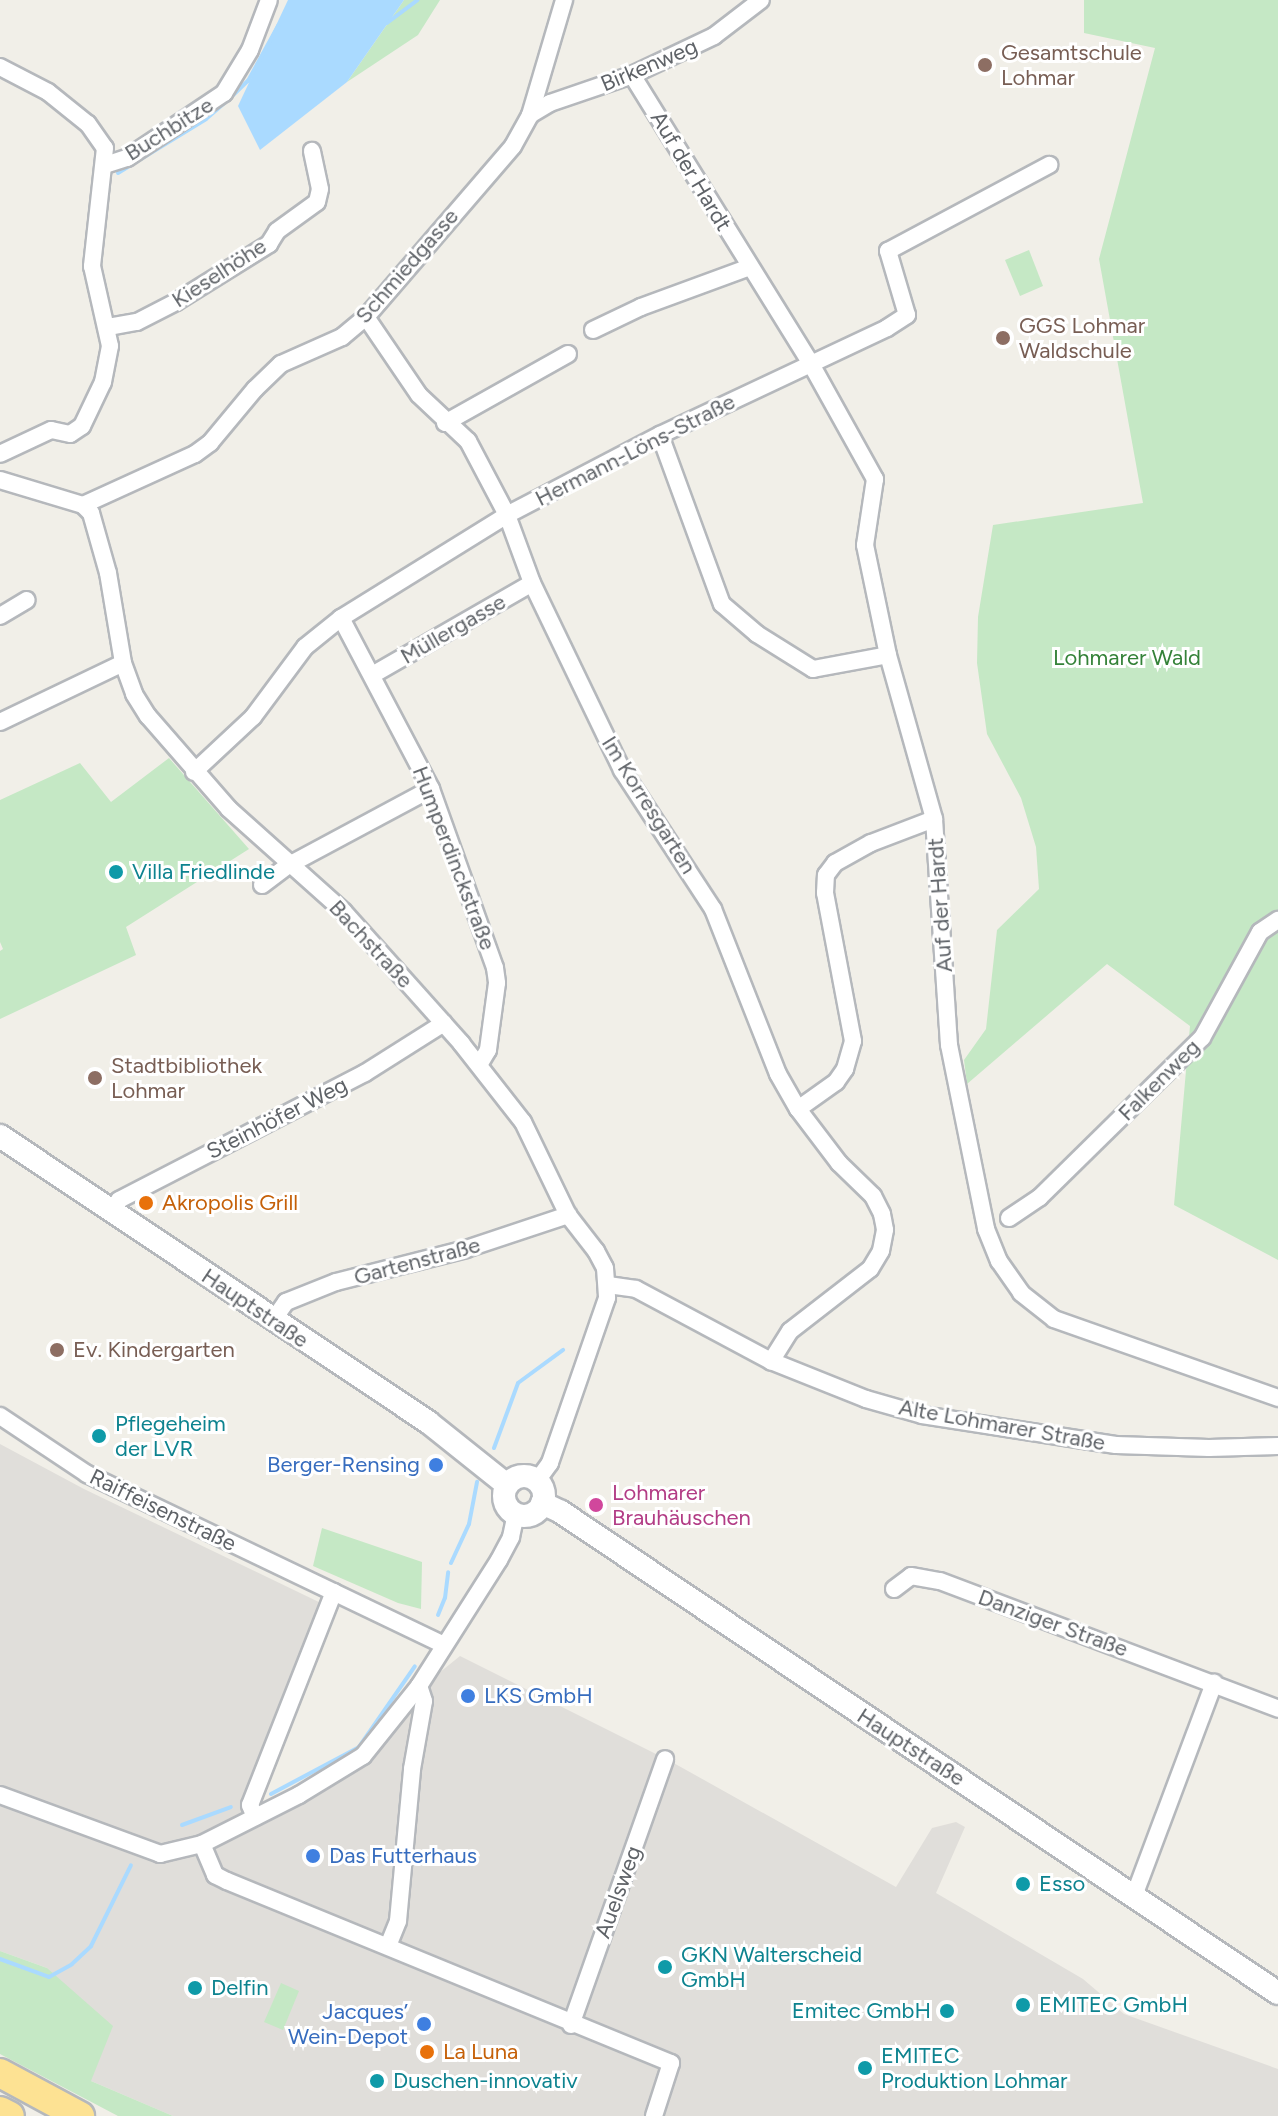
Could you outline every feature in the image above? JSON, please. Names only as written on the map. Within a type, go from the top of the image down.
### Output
[{"type":"highway","points":[[0,2073],[80,2116]]},
{"type":"highway","points":[[0,2111],[10,2116]]},
{"type":"main road","name":"Hauptstraße","points":[[0,1136],[274,1319],[485,1465],[507,1485]]},
{"type":"main road","points":[[519,1476],[540,1492],[531,1514],[516,1514],[505,1504],[507,1485],[519,1476]]},
{"type":"main road","name":"Hauptstraße","points":[[540,1492],[561,1512],[1278,1993]]},
{"type":"street","name":"Buchbitze","points":[[105,165],[127,158],[224,93],[250,50],[269,0]]},
{"type":"street","name":"Schmiedgasse","points":[[83,505],[195,454],[210,443],[255,389],[281,364],[342,337],[366,317],[513,146],[530,115],[564,0]]},
{"type":"street","name":"Birkenweg","points":[[530,115],[550,103],[632,75],[714,36],[761,0]]},
{"type":"street","points":[[0,67],[48,92],[88,124],[105,148],[92,266],[110,346],[103,382],[82,426],[70,434],[51,430],[0,454]]},
{"type":"street","name":"Auf der Hardt","points":[[632,75],[811,364],[875,479],[865,545],[888,655],[934,819],[949,1045],[986,1229],[999,1261],[1021,1293],[1054,1319],[1278,1398]]},
{"type":"street","name":"Kieselhöhe","points":[[108,327],[137,322],[176,302],[269,244],[277,231],[317,202],[320,189],[312,151]]},
{"type":"street","name":"Hermann-Löns-Straße","points":[[194,772],[253,717],[305,647],[341,618],[507,515],[660,435],[907,315],[888,251],[1049,165]]},
{"type":"street","points":[[593,330],[641,307],[750,267]]},
{"type":"street","name":"Im Korresgarten","points":[[366,317],[405,377],[445,423],[468,441],[507,515],[532,583],[622,770],[713,909],[778,1074],[798,1109],[839,1163],[873,1196],[882,1214],[885,1230],[881,1251],[870,1269],[790,1331],[771,1361]]},
{"type":"street","points":[[445,423],[568,354]]},
{"type":"street","points":[[660,435],[722,604],[757,634],[813,669],[888,655]]},
{"type":"street","points":[[0,480],[83,505]]},
{"type":"street","name":"Bachstraße","points":[[83,505],[91,513],[108,573],[123,663],[134,694],[148,716],[194,772],[289,865],[344,912],[479,1065],[523,1122],[568,1215],[605,1268],[608,1285]]},
{"type":"street","name":"Müllergasse","points":[[374,674],[532,583]]},
{"type":"street","points":[[0,616],[27,600]]},
{"type":"street","name":"Humperdinckstraße","points":[[341,618],[374,674],[431,789],[495,968],[497,983],[488,1050],[479,1065]]},
{"type":"street","points":[[0,722],[123,663]]},
{"type":"street","points":[[262,885],[289,865],[431,789]]},
{"type":"street","points":[[798,1109],[836,1082],[845,1069],[853,1041],[825,893],[826,875],[835,863],[871,843],[934,819]]},
{"type":"street","name":"Falkenweg","points":[[1009,1218],[1040,1197],[1202,1038],[1260,932],[1278,920]]},
{"type":"street","name":"Steinhöfer Weg","points":[[113,1213],[119,1200],[365,1073],[444,1023]]},
{"type":"street","name":"Gartenstraße","points":[[274,1319],[286,1302],[336,1282],[466,1249],[568,1215]]},
{"type":"street","points":[[540,1492],[607,1298],[608,1285]]},
{"type":"street","name":"Alte Lohmarer Straße","points":[[608,1285],[636,1289],[771,1361],[866,1399],[922,1415],[1116,1445],[1209,1448],[1278,1446]]},
{"type":"street","name":"Raiffeisenstraße","points":[[2,1424],[87,1474],[444,1645]]},
{"type":"street","points":[[0,1795],[160,1854],[202,1844],[255,1817],[363,1756],[419,1686],[499,1560],[511,1537],[516,1514]]},
{"type":"street","name":"Danziger Straße","points":[[894,1589],[911,1576],[940,1581],[1278,1709]]},
{"type":"street","points":[[255,1817],[250,1805],[334,1592]]},
{"type":"street","points":[[1134,1896],[1214,1683]]},
{"type":"street","points":[[388,1946],[398,1921],[412,1769],[424,1701],[419,1686]]},
{"type":"street","name":"Auelsweg","points":[[571,2025],[665,1759]]},
{"type":"street","points":[[202,1844],[215,1875],[227,1881],[571,2025],[671,2063],[654,2116]]},
{"type":"shaded area","points":[[0,1444],[84,1489],[325,1605],[251,1826],[378,1752],[439,1673],[460,1656],[670,1761],[896,1887],[932,1828],[956,1822],[965,1827],[936,1893],[1083,1979],[1124,2014],[1278,2069],[1278,2116],[173,2116],[91,2081],[47,1968],[0,1951]]},
{"type":"green space","points":[[404,0],[440,0],[418,35],[347,82]]},
{"type":"green space","name":"Lohmarer Wald","points":[[1084,0],[1278,0],[1278,1260],[1174,1205],[1190,1026],[1107,964],[967,1084],[964,1060],[986,1029],[997,930],[1039,889],[1036,847],[1021,798],[987,734],[977,663],[978,617],[993,525],[1143,503],[1099,259],[1155,48],[1084,33]]},
{"type":"green space","points":[[1029,250],[1043,286],[1020,296],[1005,260]]},
{"type":"green space","points":[[169,758],[249,849],[126,927],[136,955],[0,1019],[0,951],[3,949],[0,942],[0,800],[80,763],[111,802]]},
{"type":"green space","points":[[322,1528],[422,1562],[421,1609],[398,1603],[313,1566]]},
{"type":"green space","points":[[0,1951],[47,1968],[113,2026],[91,2081],[173,2116],[118,2116],[0,2054]]},
{"type":"green space","points":[[281,1983],[299,1991],[283,2030],[264,2022]]},
{"type":"water","points":[[288,0],[404,0],[347,82],[260,150],[238,106]]},
{"type":"waterway","points":[[387,23],[417,0]]},
{"type":"waterway","points":[[118,173],[206,119],[228,100],[248,81],[278,26]]},
{"type":"waterway","points":[[494,1448],[518,1383],[563,1350]]},
{"type":"waterway","points":[[451,1563],[469,1524],[477,1482]]},
{"type":"waterway","points":[[438,1615],[445,1598],[448,1572]]},
{"type":"waterway","points":[[271,1794],[359,1747],[415,1666]]},
{"type":"waterway","points":[[182,1825],[231,1807]]},
{"type":"waterway","points":[[0,1959],[49,1977],[72,1964],[91,1946],[131,1865]]},
{"type":"place","name":"Gesamtschule Lohmar","points":[[985,65]]},
{"type":"place","name":"GGS Lohmar Waldschule","points":[[1003,338]]},
{"type":"place","name":"Villa Friedlinde","points":[[116,872]]},
{"type":"place","name":"Stadtbibliothek Lohmar","points":[[95,1078]]},
{"type":"place","name":"Akropolis Grill","points":[[146,1203]]},
{"type":"place","name":"Ev. Kindergarten","points":[[57,1350]]},
{"type":"place","name":"Pflegeheim der LVR","points":[[99,1436]]},
{"type":"place","name":"Berger-Rensing","points":[[436,1465]]},
{"type":"place","name":"Lohmarer Brauhäuschen","points":[[596,1505]]},
{"type":"place","name":"LKS GmbH","points":[[468,1696]]},
{"type":"place","name":"Das Futterhaus","points":[[313,1856]]},
{"type":"place","name":"Esso","points":[[1023,1884]]},
{"type":"place","name":"GKN Walterscheid GmbH","points":[[665,1967]]},
{"type":"place","name":"Delfin","points":[[195,1988]]},
{"type":"place","name":"EMITEC GmbH","points":[[1023,2005]]},
{"type":"place","name":"Emitec GmbH","points":[[947,2011]]},
{"type":"place","name":"Jacques’ Wein-Depot","points":[[424,2024]]},
{"type":"place","name":"La Luna","points":[[427,2052]]},
{"type":"place","name":"EMITEC Produktion Lohmar","points":[[865,2068]]},
{"type":"place","name":"Duschen-innovativ","points":[[377,2081]]}]
